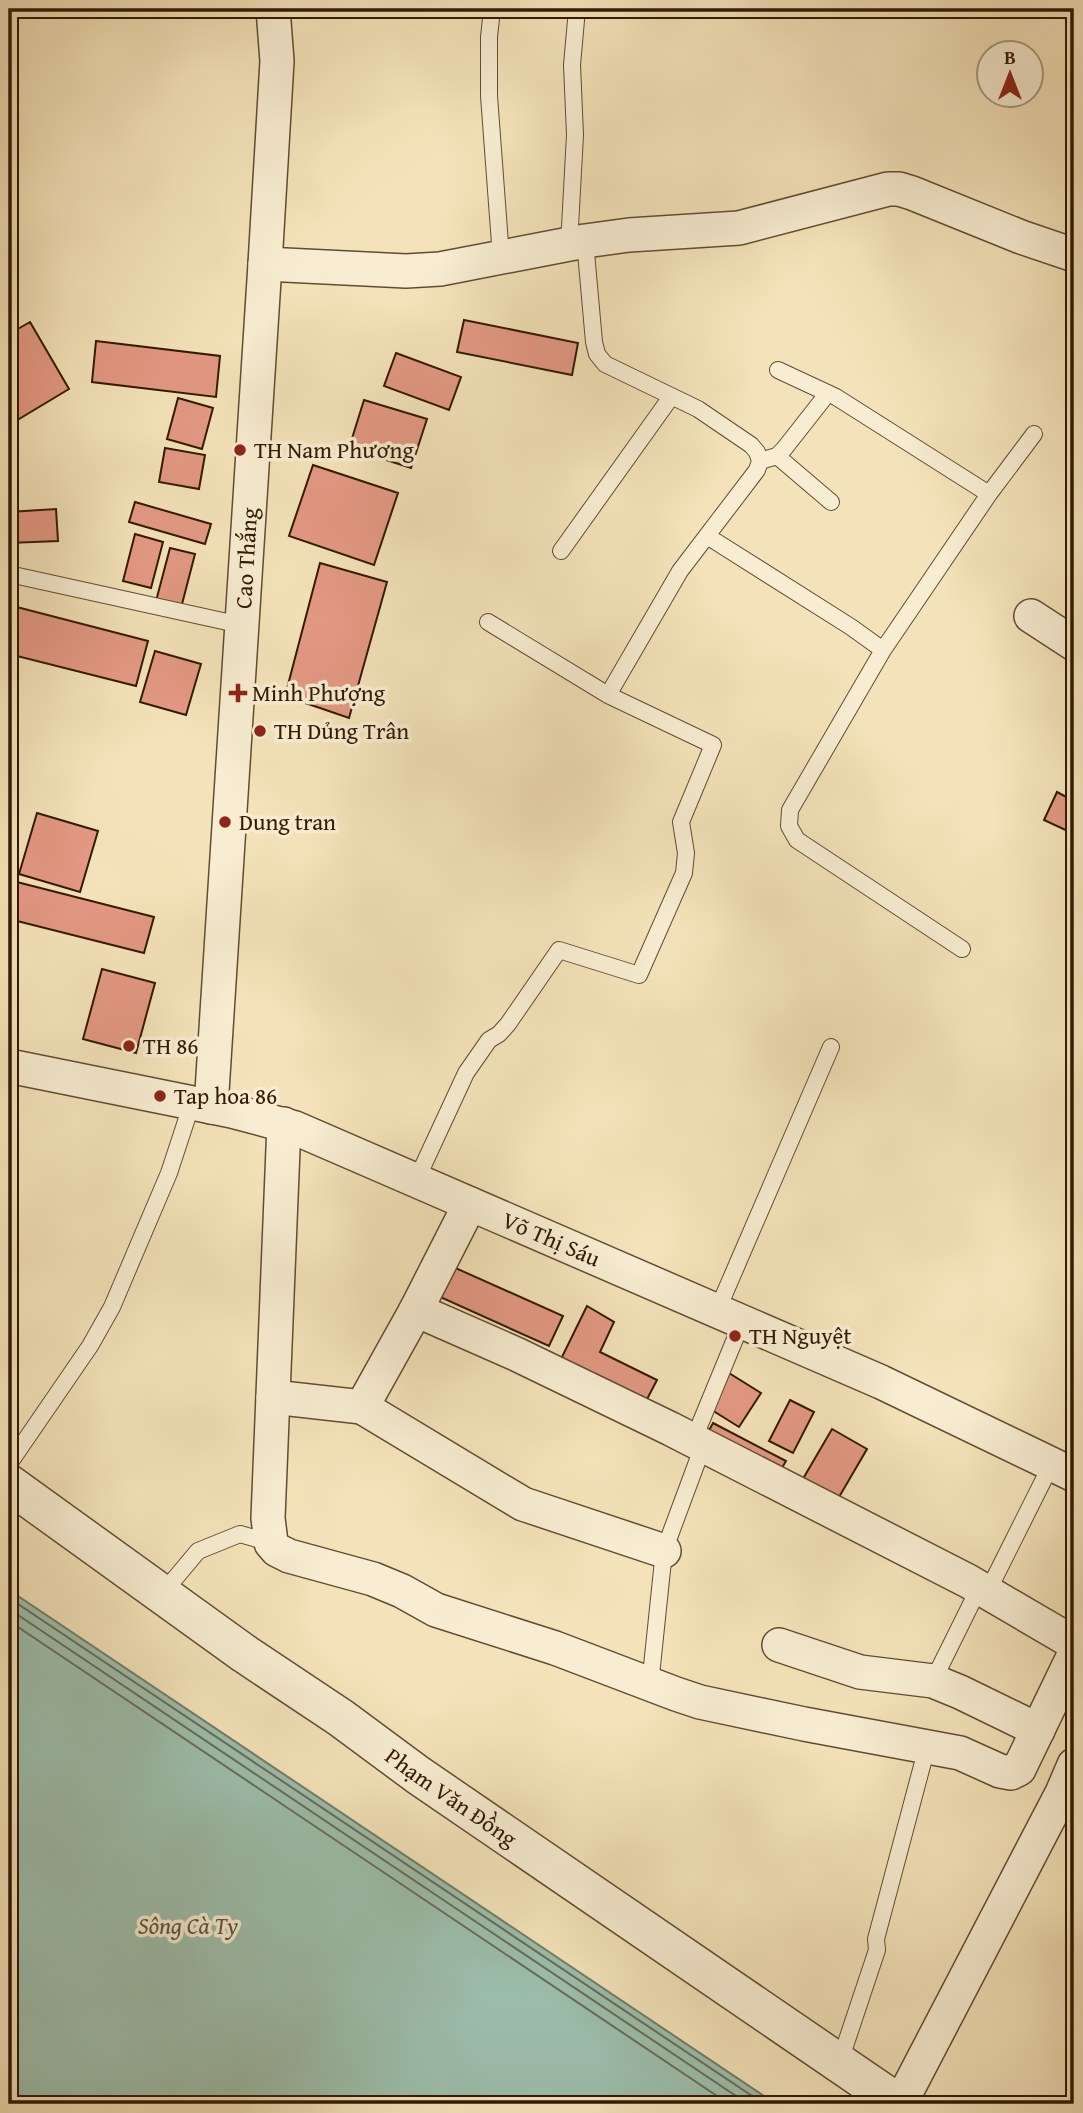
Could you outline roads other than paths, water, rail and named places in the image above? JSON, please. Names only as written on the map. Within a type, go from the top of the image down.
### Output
[{"type":"street","name":"Cao Thắng","points":[[201,1105],[242,625],[276,61],[273,9]]},
{"type":"street","points":[[265,264],[407,271],[440,269],[629,235],[739,228],[888,190],[912,193],[1021,237],[1074,255]]},
{"type":"street","points":[[1031,616],[1074,645]]},
{"type":"street","name":"Võ Thị Sáu","points":[[9,1066],[252,1115],[284,1124],[881,1382],[1063,1470]]},
{"type":"street","points":[[284,1124],[268,1518],[271,1543],[276,1550],[373,1579],[436,1610],[555,1648],[700,1702],[960,1753],[1000,1771],[1011,1773],[1018,1769],[1074,1655]]},
{"type":"street","points":[[362,1407],[416,1310],[470,1204]]},
{"type":"street","points":[[416,1310],[528,1360],[698,1443],[983,1590],[1074,1643]]},
{"type":"street","points":[[273,1397],[362,1407],[523,1504],[664,1551]]},
{"type":"street","name":"Phạm Văn Đồng","points":[[9,1485],[418,1775],[900,2104]]},
{"type":"street","points":[[779,1645],[860,1672],[933,1681],[1038,1730]]},
{"type":"street","points":[[900,2104],[1062,1793],[1074,1765]]},
{"type":"lane","points":[[492,9],[489,96],[501,257]]},
{"type":"lane","points":[[577,9],[572,65],[577,243],[597,354],[605,363],[698,409],[751,445],[760,461],[757,470],[680,571],[608,695]]},
{"type":"lane","points":[[778,370],[828,393],[989,494]]},
{"type":"lane","points":[[760,461],[777,456],[828,393]]},
{"type":"lane","points":[[561,551],[671,397]]},
{"type":"lane","points":[[962,949],[797,840],[789,826],[790,810],[876,660],[989,494],[1034,435]]},
{"type":"lane","points":[[777,456],[831,502]]},
{"type":"lane","points":[[707,537],[883,650]]},
{"type":"lane","points":[[9,574],[242,625]]},
{"type":"lane","points":[[416,1181],[466,1073],[489,1040],[508,1024],[559,950],[639,975],[684,873],[686,853],[681,822],[713,745],[608,695],[488,622]]},
{"type":"lane","points":[[650,1685],[664,1551],[698,1443],[730,1316],[831,1047]]},
{"type":"lane","points":[[9,1464],[90,1346],[111,1307],[201,1105]]},
{"type":"lane","points":[[933,1681],[983,1590],[1063,1470]]},
{"type":"lane","points":[[162,1594],[198,1551],[240,1534],[271,1543]]},
{"type":"lane","points":[[839,2064],[877,1950],[876,1939],[927,1747]]},
{"type":"water","name":"Sông Cà Ty","points":[[9,1590],[776,2104],[9,2104]]},
{"type":"place","name":"TH Nam Phương","points":[[240,450]]},
{"type":"place","name":"Minh Phượng","points":[[238,693]]},
{"type":"place","name":"TH Dủng Trân","points":[[260,731]]},
{"type":"place","name":"Dung tran","points":[[225,822]]},
{"type":"place","name":"TH 86","points":[[129,1046]]},
{"type":"place","name":"Tap hoa 86","points":[[160,1096]]},
{"type":"place","name":"TH Nguyệt","points":[[735,1336]]}]
